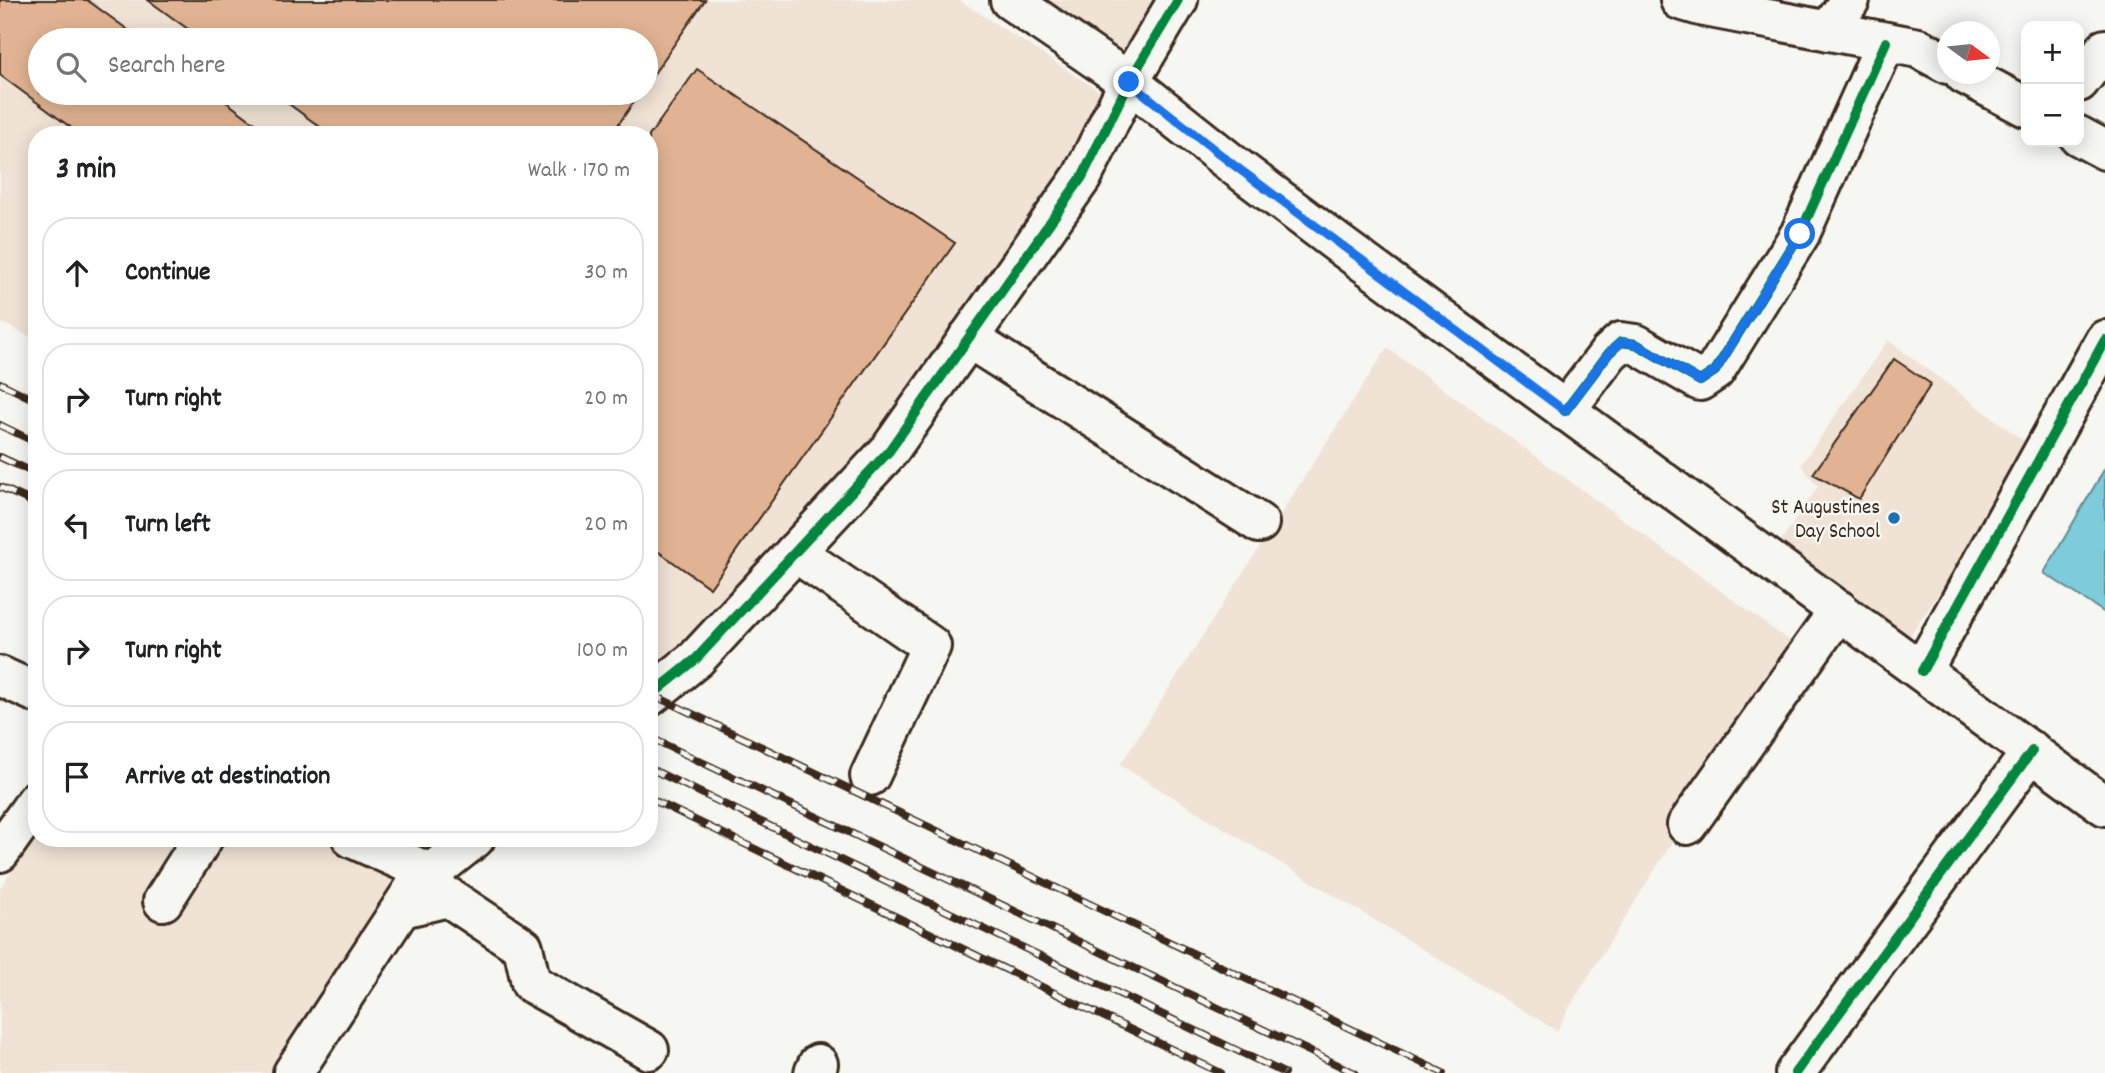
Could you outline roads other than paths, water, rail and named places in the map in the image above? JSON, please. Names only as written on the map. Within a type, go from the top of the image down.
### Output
[{"type":"street","points":[[1010,0],[1129,82],[1231,163],[1565,411],[2105,806]]},
{"type":"street","points":[[658,690],[696,659],[889,451],[1082,177],[1129,82],[1178,0]]},
{"type":"street","points":[[1680,0],[1700,6],[1840,15],[1886,42],[1918,48],[1937,58]]},
{"type":"street","points":[[1565,411],[1609,353],[1621,342],[1636,344],[1700,381],[1715,371],[1800,234],[1886,42]]},
{"type":"street","points":[[2084,76],[2105,49]]},
{"type":"street","points":[[1983,84],[2021,104]]},
{"type":"street","points":[[2084,139],[2105,150]]},
{"type":"street","points":[[968,338],[1259,523]]},
{"type":"street","points":[[1922,671],[2105,340]]},
{"type":"street","points":[[795,552],[930,646],[870,776]]},
{"type":"street","points":[[1687,825],[1839,610]]},
{"type":"street","points":[[0,676],[28,689]]},
{"type":"street","points":[[1795,1073],[2032,751]]},
{"type":"street","points":[[4,837],[28,810]]},
{"type":"street","points":[[163,901],[197,847]]},
{"type":"street","points":[[372,847],[432,874]]},
{"type":"street","points":[[293,1073],[417,884],[464,847]]},
{"type":"street","points":[[402,908],[448,897],[523,947],[531,983],[649,1050]]},
{"type":"water","points":[[2105,468],[2105,613],[2044,573]]},
{"type":"railway","points":[[0,383],[28,397]]},
{"type":"railway","points":[[0,425],[28,439]]},
{"type":"railway","points":[[0,457],[28,470]]},
{"type":"railway","points":[[0,487],[28,500]]},
{"type":"railway","points":[[658,697],[1443,1073]]},
{"type":"railway","points":[[658,741],[1355,1073]]},
{"type":"railway","points":[[658,772],[1284,1073]]},
{"type":"railway","points":[[658,802],[1221,1073]]},
{"type":"place","name":"St Augustines Day School","points":[[1894,518]]}]
